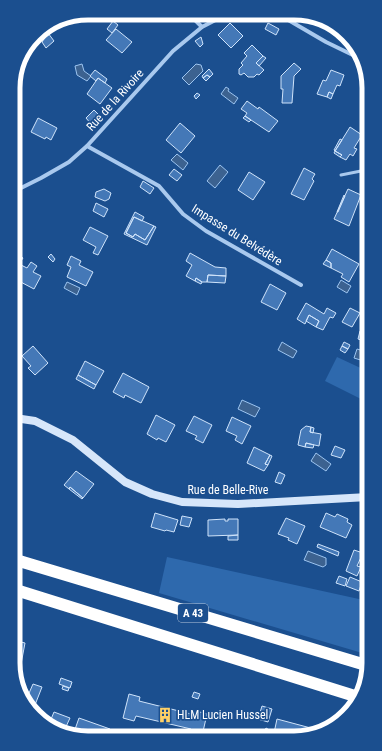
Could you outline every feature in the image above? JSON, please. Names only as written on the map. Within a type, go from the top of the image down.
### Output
[{"type":"highway","name":"A 43","points":[[20,561],[362,664]]},
{"type":"highway","points":[[20,591],[354,696]]},
{"type":"street","points":[[195,20],[202,27]]},
{"type":"street","name":"Rue de la Rivoire","points":[[20,190],[69,162],[87,146],[173,51],[202,27],[215,20]]},
{"type":"street","points":[[288,20],[326,42],[353,55]]},
{"type":"street","name":"Impasse du Belvédère","points":[[87,146],[159,186],[183,214],[206,231],[301,285]]},
{"type":"street","name":"Rue de Belle-Rive","points":[[20,419],[35,421],[73,440],[125,482],[152,494],[182,502],[238,504],[362,497]]},
{"type":"lane","points":[[341,175],[362,171]]},
{"type":"shaded area","points":[[82,64],[84,71],[91,76],[87,81],[77,75],[75,66]]},
{"type":"shaded area","points":[[196,64],[201,65],[203,71],[189,85],[182,78]]},
{"type":"shaded area","points":[[226,87],[229,89],[228,91],[238,98],[234,104],[221,94]]},
{"type":"shaded area","points":[[177,154],[188,163],[183,170],[171,160]]},
{"type":"shaded area","points":[[220,165],[228,172],[215,188],[207,181]]},
{"type":"shaded area","points":[[341,280],[351,286],[347,293],[337,287]]},
{"type":"shaded area","points":[[67,282],[80,288],[77,295],[64,288]]},
{"type":"shaded area","points":[[282,342],[297,351],[293,358],[278,350]]},
{"type":"shaded area","points":[[357,349],[362,350],[362,360],[354,358]]},
{"type":"shaded area","points":[[337,357],[362,369],[362,400],[325,381]]},
{"type":"shaded area","points":[[242,400],[260,408],[255,417],[238,409]]},
{"type":"shaded area","points":[[316,453],[331,464],[326,471],[311,461]]},
{"type":"shaded area","points":[[308,551],[326,558],[326,565],[323,567],[304,560]]},
{"type":"shaded area","points":[[167,557],[362,600],[362,653],[159,593]]},
{"type":"building","points":[[113,21],[118,25],[112,33],[107,29]]},
{"type":"building","points":[[230,23],[243,36],[231,48],[218,35]]},
{"type":"building","points":[[268,23],[279,29],[276,35],[265,29]]},
{"type":"building","points":[[116,29],[132,42],[122,53],[106,40]]},
{"type":"building","points":[[48,33],[54,41],[46,48],[42,42]]},
{"type":"building","points":[[201,37],[203,44],[200,47],[195,41]]},
{"type":"building","points":[[252,45],[263,56],[256,63],[264,70],[259,75],[257,74],[254,77],[248,77],[244,73],[241,75],[239,74],[239,69],[243,65],[241,63],[247,56],[244,53]]},
{"type":"building","points":[[263,56],[266,58],[259,66],[256,63]]},
{"type":"building","points":[[294,63],[301,69],[294,76],[292,103],[282,103],[283,89],[281,89],[281,76]]},
{"type":"building","points":[[209,69],[213,74],[210,77],[207,75],[203,78],[202,76]]},
{"type":"building","points":[[95,70],[107,79],[105,83],[98,78],[96,81],[90,76]]},
{"type":"building","points":[[331,70],[344,75],[340,86],[337,85],[333,94],[329,92],[327,97],[317,94],[323,80],[326,81]]},
{"type":"building","points":[[207,75],[210,77],[206,81],[203,78]]},
{"type":"building","points":[[98,78],[112,88],[100,104],[87,94]]},
{"type":"building","points":[[329,92],[333,94],[331,99],[327,97]]},
{"type":"building","points":[[197,93],[200,95],[196,99],[194,96]]},
{"type":"building","points":[[247,101],[258,109],[259,107],[278,121],[269,132],[245,116],[247,113],[241,109]]},
{"type":"building","points":[[94,110],[100,116],[92,125],[86,118]]},
{"type":"building","points":[[245,116],[251,120],[249,122],[243,118]]},
{"type":"building","points":[[38,118],[57,128],[51,140],[46,137],[45,139],[31,132]]},
{"type":"building","points":[[180,123],[195,136],[181,153],[166,140]]},
{"type":"building","points":[[350,127],[362,135],[354,148],[357,149],[353,156],[350,154],[346,160],[340,157],[342,155],[335,151]]},
{"type":"building","points":[[340,139],[342,140],[335,151],[334,150]]},
{"type":"building","points":[[335,151],[342,155],[340,157],[334,153]]},
{"type":"building","points":[[304,168],[315,174],[312,179],[314,181],[304,200],[291,194]]},
{"type":"building","points":[[174,169],[182,175],[177,181],[169,175]]},
{"type":"building","points":[[249,172],[265,182],[253,200],[238,190]]},
{"type":"building","points":[[143,181],[154,188],[150,194],[140,187]]},
{"type":"building","points":[[104,189],[111,193],[109,199],[105,201],[95,197],[96,192]]},
{"type":"building","points":[[348,189],[361,195],[349,226],[334,219]]},
{"type":"building","points":[[344,195],[345,196],[337,212]]},
{"type":"building","points":[[96,203],[108,209],[104,217],[93,211]]},
{"type":"building","points":[[135,212],[144,217],[142,221],[134,217],[126,233],[133,237],[135,234],[145,240],[154,226],[156,227],[147,245],[124,234]]},
{"type":"building","points":[[134,217],[154,226],[145,240],[135,234],[133,237],[126,233]]},
{"type":"building","points":[[90,227],[108,236],[98,255],[93,253],[96,247],[83,240]]},
{"type":"building","points":[[332,249],[359,264],[349,282],[341,277],[343,274],[331,268],[331,263],[326,260]]},
{"type":"building","points":[[190,253],[215,267],[226,268],[226,276],[208,275],[207,282],[202,282],[196,278],[195,281],[186,276],[192,265],[186,261]]},
{"type":"building","points":[[51,254],[55,259],[53,262],[48,257]]},
{"type":"building","points":[[71,256],[81,261],[79,265],[93,272],[86,286],[67,277],[71,267],[67,265]]},
{"type":"building","points":[[326,260],[331,263],[331,268],[323,264]]},
{"type":"building","points":[[31,262],[37,266],[33,272],[41,276],[34,289],[20,282],[20,264],[27,268]]},
{"type":"building","points":[[208,275],[226,276],[225,283],[207,282]]},
{"type":"building","points":[[196,278],[202,282],[201,284],[195,281]]},
{"type":"building","points":[[270,284],[286,293],[277,310],[261,302]]},
{"type":"building","points":[[306,303],[324,314],[327,308],[336,313],[333,318],[330,317],[323,330],[316,327],[319,321],[309,315],[305,324],[297,319]]},
{"type":"building","points":[[350,308],[360,313],[352,327],[342,322]]},
{"type":"building","points":[[309,315],[319,321],[316,327],[306,321]]},
{"type":"building","points":[[360,331],[362,332],[361,340],[358,339]]},
{"type":"building","points":[[344,342],[350,345],[348,349],[342,346]]},
{"type":"building","points":[[33,346],[48,363],[35,375],[28,368],[31,366],[22,356]]},
{"type":"building","points":[[342,346],[348,349],[345,353],[340,350]]},
{"type":"building","points":[[85,361],[104,371],[96,385],[78,375]]},
{"type":"building","points":[[123,373],[149,387],[141,403],[125,395],[124,398],[113,392]]},
{"type":"building","points":[[78,375],[96,385],[94,389],[76,379]]},
{"type":"building","points":[[156,415],[175,425],[166,442],[158,438],[157,440],[147,434]]},
{"type":"building","points":[[194,416],[212,425],[203,443],[195,439],[197,436],[186,431]]},
{"type":"building","points":[[232,417],[251,426],[242,444],[235,440],[237,436],[226,431]]},
{"type":"building","points":[[306,426],[311,427],[310,432],[321,434],[319,446],[306,443],[305,447],[298,445],[301,430]]},
{"type":"building","points":[[311,427],[314,428],[313,433],[310,432]]},
{"type":"building","points":[[306,443],[314,445],[313,448],[305,447]]},
{"type":"building","points":[[335,446],[345,450],[341,458],[331,455]]},
{"type":"building","points":[[254,447],[270,455],[265,464],[268,465],[264,471],[247,463]]},
{"type":"building","points":[[270,455],[272,456],[268,465],[265,464]]},
{"type":"building","points":[[76,471],[94,484],[83,498],[70,487],[69,489],[64,485]]},
{"type":"building","points":[[279,472],[285,475],[281,484],[275,482]]},
{"type":"building","points":[[70,487],[83,498],[82,499],[69,489]]},
{"type":"building","points":[[155,513],[178,520],[174,532],[151,527]]},
{"type":"building","points":[[326,513],[335,517],[337,514],[348,519],[347,522],[352,525],[346,538],[320,527]]},
{"type":"building","points":[[182,516],[192,518],[189,527],[180,525]]},
{"type":"building","points":[[286,518],[305,526],[297,544],[288,540],[289,538],[278,534]]},
{"type":"building","points":[[225,519],[225,521],[228,521],[228,519],[238,519],[238,535],[208,536],[208,520]]},
{"type":"building","points":[[238,535],[238,540],[228,540],[228,536]]},
{"type":"building","points":[[318,544],[339,552],[338,556],[317,547]]},
{"type":"building","points":[[354,550],[362,553],[357,566],[361,567],[357,576],[346,571]]},
{"type":"building","points":[[339,576],[347,579],[345,586],[336,583]]},
{"type":"building","points":[[350,577],[362,582],[359,591],[346,586]]},
{"type":"building","points":[[20,642],[25,643],[21,664],[20,663]]},
{"type":"building","points":[[61,678],[72,682],[70,688],[59,684]]},
{"type":"building","points":[[33,684],[42,687],[35,705],[28,695]]},
{"type":"building","points":[[63,686],[69,688],[68,691],[62,689]]},
{"type":"building","points":[[194,692],[200,694],[198,699],[192,697]]},
{"type":"building","name":"HLM Lucien Hussel","points":[[129,694],[140,697],[139,701],[195,715],[196,711],[207,714],[203,731],[191,731],[191,729],[136,716],[134,721],[123,718]]},
{"type":"building","points":[[262,706],[272,709],[268,722],[258,719]]},
{"type":"building","points":[[54,712],[70,718],[66,727],[51,720]]},
{"type":"building","points":[[79,718],[110,729],[109,731],[75,729]]},
{"type":"building","points":[[277,719],[311,728],[294,731],[274,731]]},
{"type":"building","points":[[266,728],[271,731],[264,731]]},
{"type":"place","name":"HLM Lucien Hussel","points":[[165,715]]}]
